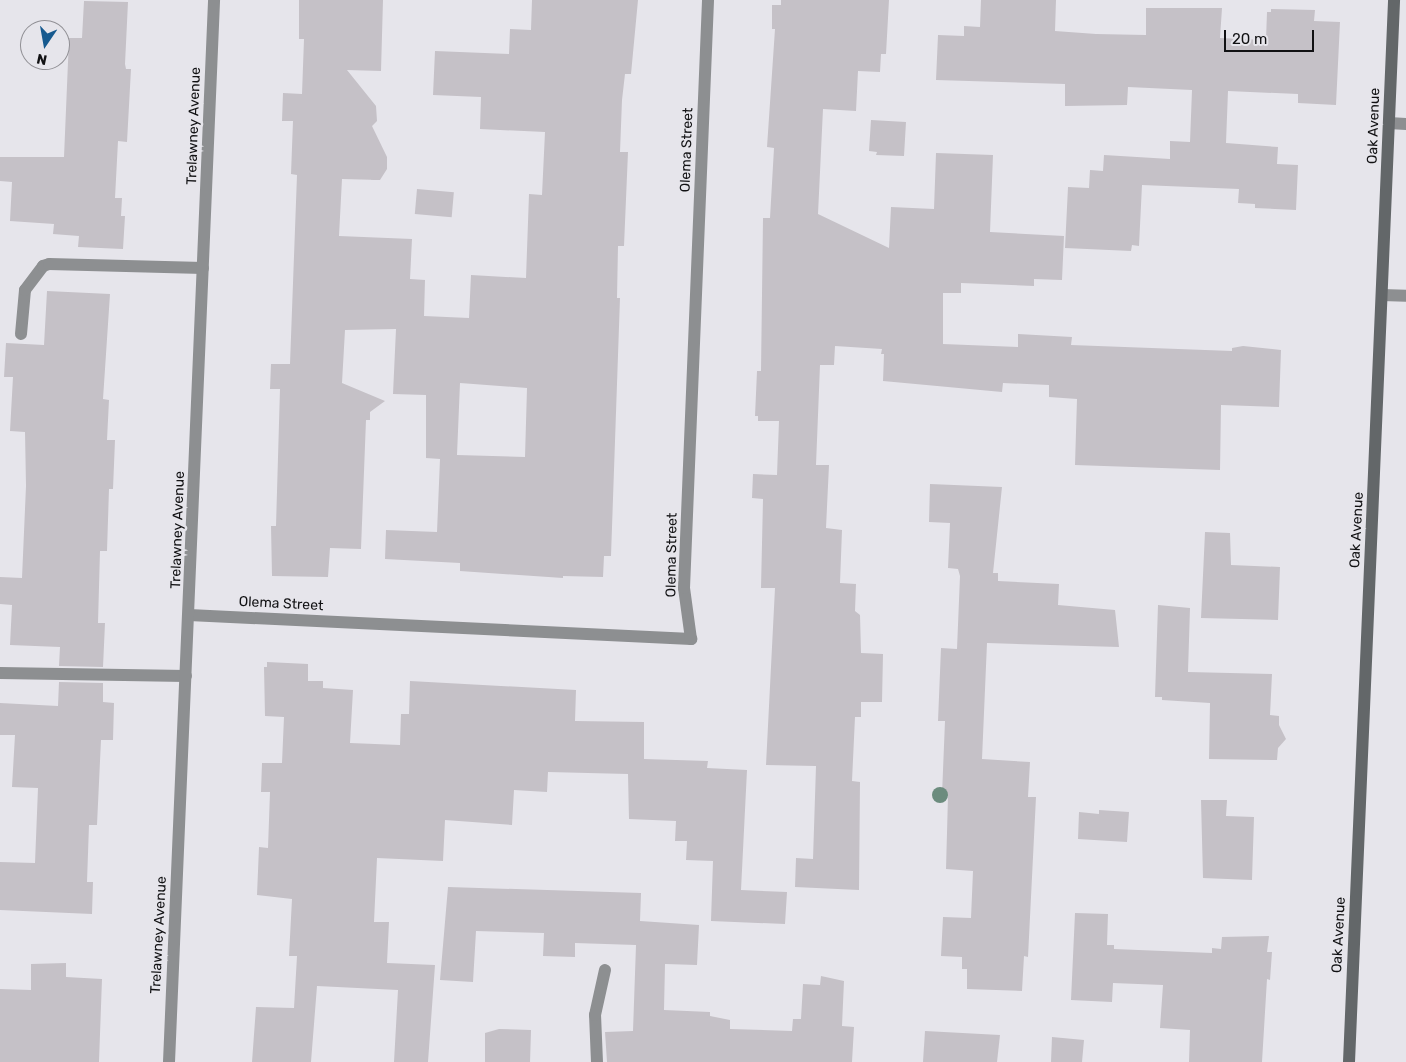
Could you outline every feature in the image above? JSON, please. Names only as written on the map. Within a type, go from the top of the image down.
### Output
[{"type":"street","name":"Trelawney Avenue","points":[[169,1062],[214,0]]},
{"type":"street","name":"Olema Street","points":[[189,615],[691,639],[684,588],[708,0]]},
{"type":"street","name":"Oak Avenue","points":[[1348,1062],[1394,0]]},
{"type":"street","points":[[1390,123],[1406,124]]},
{"type":"street","points":[[21,334],[24,290],[43,266],[49,264],[203,268]]},
{"type":"street","points":[[1382,294],[1406,296]]},
{"type":"street","points":[[0,673],[186,676]]},
{"type":"street","points":[[598,1062],[595,1015],[605,970]]},
{"type":"building","points":[[299,0],[383,0],[381,71],[347,70],[376,106],[377,121],[372,126],[387,157],[387,169],[380,180],[342,179],[339,236],[412,239],[410,279],[425,280],[424,316],[469,318],[471,275],[526,278],[529,194],[542,195],[545,132],[480,129],[481,97],[433,95],[435,51],[509,54],[510,29],[531,30],[532,0],[638,0],[631,74],[625,74],[622,100],[620,152],[628,152],[624,246],[618,246],[617,298],[620,298],[611,556],[604,556],[603,577],[563,576],[563,578],[460,571],[460,563],[385,559],[386,530],[437,532],[440,459],[426,458],[426,395],[393,394],[396,329],[345,330],[342,383],[385,401],[370,412],[370,420],[366,420],[361,549],[330,548],[328,577],[272,576],[271,526],[276,526],[280,389],[270,389],[271,364],[290,364],[297,175],[291,174],[293,121],[282,121],[283,93],[302,94],[304,39],[299,39]],"holes":[[[460,383],[527,388],[525,457],[457,455]]]},
{"type":"building","points":[[781,0],[889,0],[886,54],[881,54],[880,72],[858,71],[856,111],[823,109],[818,214],[889,248],[891,207],[934,209],[936,153],[993,155],[990,232],[1064,236],[1062,280],[1034,279],[1034,286],[961,283],[961,293],[943,293],[943,344],[1018,347],[1018,334],[1072,337],[1071,345],[1232,351],[1232,348],[1243,346],[1281,350],[1279,407],[1221,405],[1220,470],[1075,465],[1077,399],[1049,397],[1049,385],[1003,383],[1002,392],[883,381],[884,354],[881,354],[882,349],[835,346],[834,365],[820,365],[816,465],[829,465],[826,528],[842,530],[840,583],[856,584],[855,611],[860,615],[861,653],[883,654],[882,702],[861,702],[861,717],[855,717],[852,781],[860,782],[859,890],[795,887],[796,858],[813,859],[816,766],[766,765],[775,588],[761,588],[763,499],[752,498],[753,474],[777,475],[779,421],[758,421],[758,416],[755,416],[757,371],[761,371],[763,218],[770,218],[774,148],[767,147],[775,29],[772,29],[772,5],[781,5]]},
{"type":"building","points":[[981,0],[1056,0],[1055,31],[1096,34],[1146,35],[1146,8],[1222,8],[1220,38],[1266,40],[1267,12],[1271,12],[1271,9],[1315,10],[1314,21],[1340,22],[1336,105],[1298,103],[1298,94],[1228,91],[1226,143],[1278,147],[1277,164],[1298,165],[1296,210],[1255,208],[1255,204],[1238,203],[1239,189],[1142,185],[1139,246],[1132,245],[1131,251],[1065,248],[1068,187],[1089,188],[1090,170],[1103,171],[1104,155],[1170,159],[1170,141],[1190,142],[1192,90],[1128,87],[1127,105],[1065,106],[1065,84],[936,80],[938,35],[964,36],[964,26],[980,27]]},
{"type":"building","points":[[84,1],[128,2],[125,64],[126,69],[131,69],[127,142],[118,141],[115,198],[122,198],[121,216],[125,216],[123,249],[78,247],[79,236],[53,234],[54,224],[10,221],[12,182],[0,181],[0,157],[64,157],[68,70],[70,70],[70,38],[82,38]]},
{"type":"building","points":[[871,120],[906,122],[904,156],[876,155],[877,152],[869,151]]},
{"type":"building","points":[[417,189],[454,192],[452,217],[415,214]]},
{"type":"building","points":[[47,291],[110,294],[103,399],[109,400],[107,440],[115,440],[113,489],[109,489],[107,551],[100,551],[98,623],[105,623],[103,667],[59,666],[60,647],[10,645],[12,605],[0,604],[0,577],[22,578],[26,486],[25,432],[10,431],[13,377],[4,377],[6,343],[44,345]]},
{"type":"building","points":[[930,484],[1002,487],[993,573],[998,573],[998,581],[1059,584],[1058,605],[1115,610],[1119,647],[987,643],[982,759],[1030,762],[1028,797],[1036,797],[1028,957],[1024,956],[1022,991],[967,989],[967,969],[962,969],[962,957],[941,956],[943,917],[971,918],[973,871],[946,869],[948,796],[942,795],[945,721],[938,721],[941,648],[957,649],[960,576],[958,569],[948,568],[950,523],[929,522]]},
{"type":"building","points":[[1205,532],[1230,533],[1231,565],[1280,567],[1278,620],[1201,618]]},
{"type":"building","points":[[1158,605],[1190,608],[1188,672],[1272,674],[1270,715],[1279,716],[1279,725],[1286,739],[1278,748],[1277,760],[1209,759],[1210,703],[1162,700],[1162,697],[1155,697]]},
{"type":"building","points":[[267,662],[308,664],[308,681],[323,681],[323,688],[353,690],[350,743],[400,745],[401,714],[409,714],[410,681],[576,690],[575,721],[644,722],[644,759],[708,761],[707,768],[747,770],[741,890],[787,892],[785,924],[711,921],[713,861],[686,860],[687,841],[675,841],[676,821],[629,819],[628,774],[548,772],[547,792],[514,790],[512,825],[445,820],[443,861],[377,858],[374,922],[389,922],[387,963],[435,965],[428,1062],[394,1062],[398,990],[317,986],[311,1062],[252,1062],[256,1007],[294,1008],[297,956],[289,956],[292,899],[257,895],[259,847],[268,848],[270,792],[261,792],[262,763],[282,763],[284,717],[265,716],[264,667],[267,667]]},
{"type":"building","points":[[59,682],[103,683],[103,702],[114,703],[113,740],[101,740],[97,825],[89,825],[87,882],[93,882],[92,914],[0,910],[0,862],[35,863],[38,788],[12,787],[15,735],[0,735],[0,703],[58,706]]},
{"type":"building","points":[[1201,800],[1227,800],[1226,816],[1254,817],[1252,880],[1203,878]]},
{"type":"building","points":[[1099,810],[1129,812],[1127,842],[1078,839],[1079,812],[1099,814]]},
{"type":"building","points":[[448,887],[641,893],[640,921],[699,925],[697,965],[665,964],[664,1010],[710,1012],[710,1016],[730,1020],[730,1029],[792,1031],[793,1019],[801,1019],[803,984],[820,985],[821,976],[844,981],[842,1026],[854,1027],[852,1062],[607,1062],[605,1032],[633,1031],[636,945],[575,943],[575,957],[543,956],[544,933],[476,931],[473,982],[440,980]]},
{"type":"building","points":[[1075,913],[1108,914],[1107,945],[1114,945],[1114,949],[1212,953],[1212,948],[1221,949],[1222,937],[1269,936],[1267,952],[1272,952],[1270,980],[1267,979],[1262,1062],[1189,1062],[1190,1030],[1160,1028],[1163,985],[1113,983],[1112,1002],[1071,1000]]},
{"type":"building","points":[[66,963],[66,977],[102,979],[99,1062],[0,1062],[0,989],[31,990],[31,964]]},
{"type":"building","points":[[499,1029],[531,1030],[530,1062],[485,1062],[485,1033]]},
{"type":"building","points":[[925,1031],[1000,1035],[997,1062],[923,1062]]},
{"type":"building","points":[[1052,1037],[1084,1040],[1082,1062],[1051,1062]]}]
